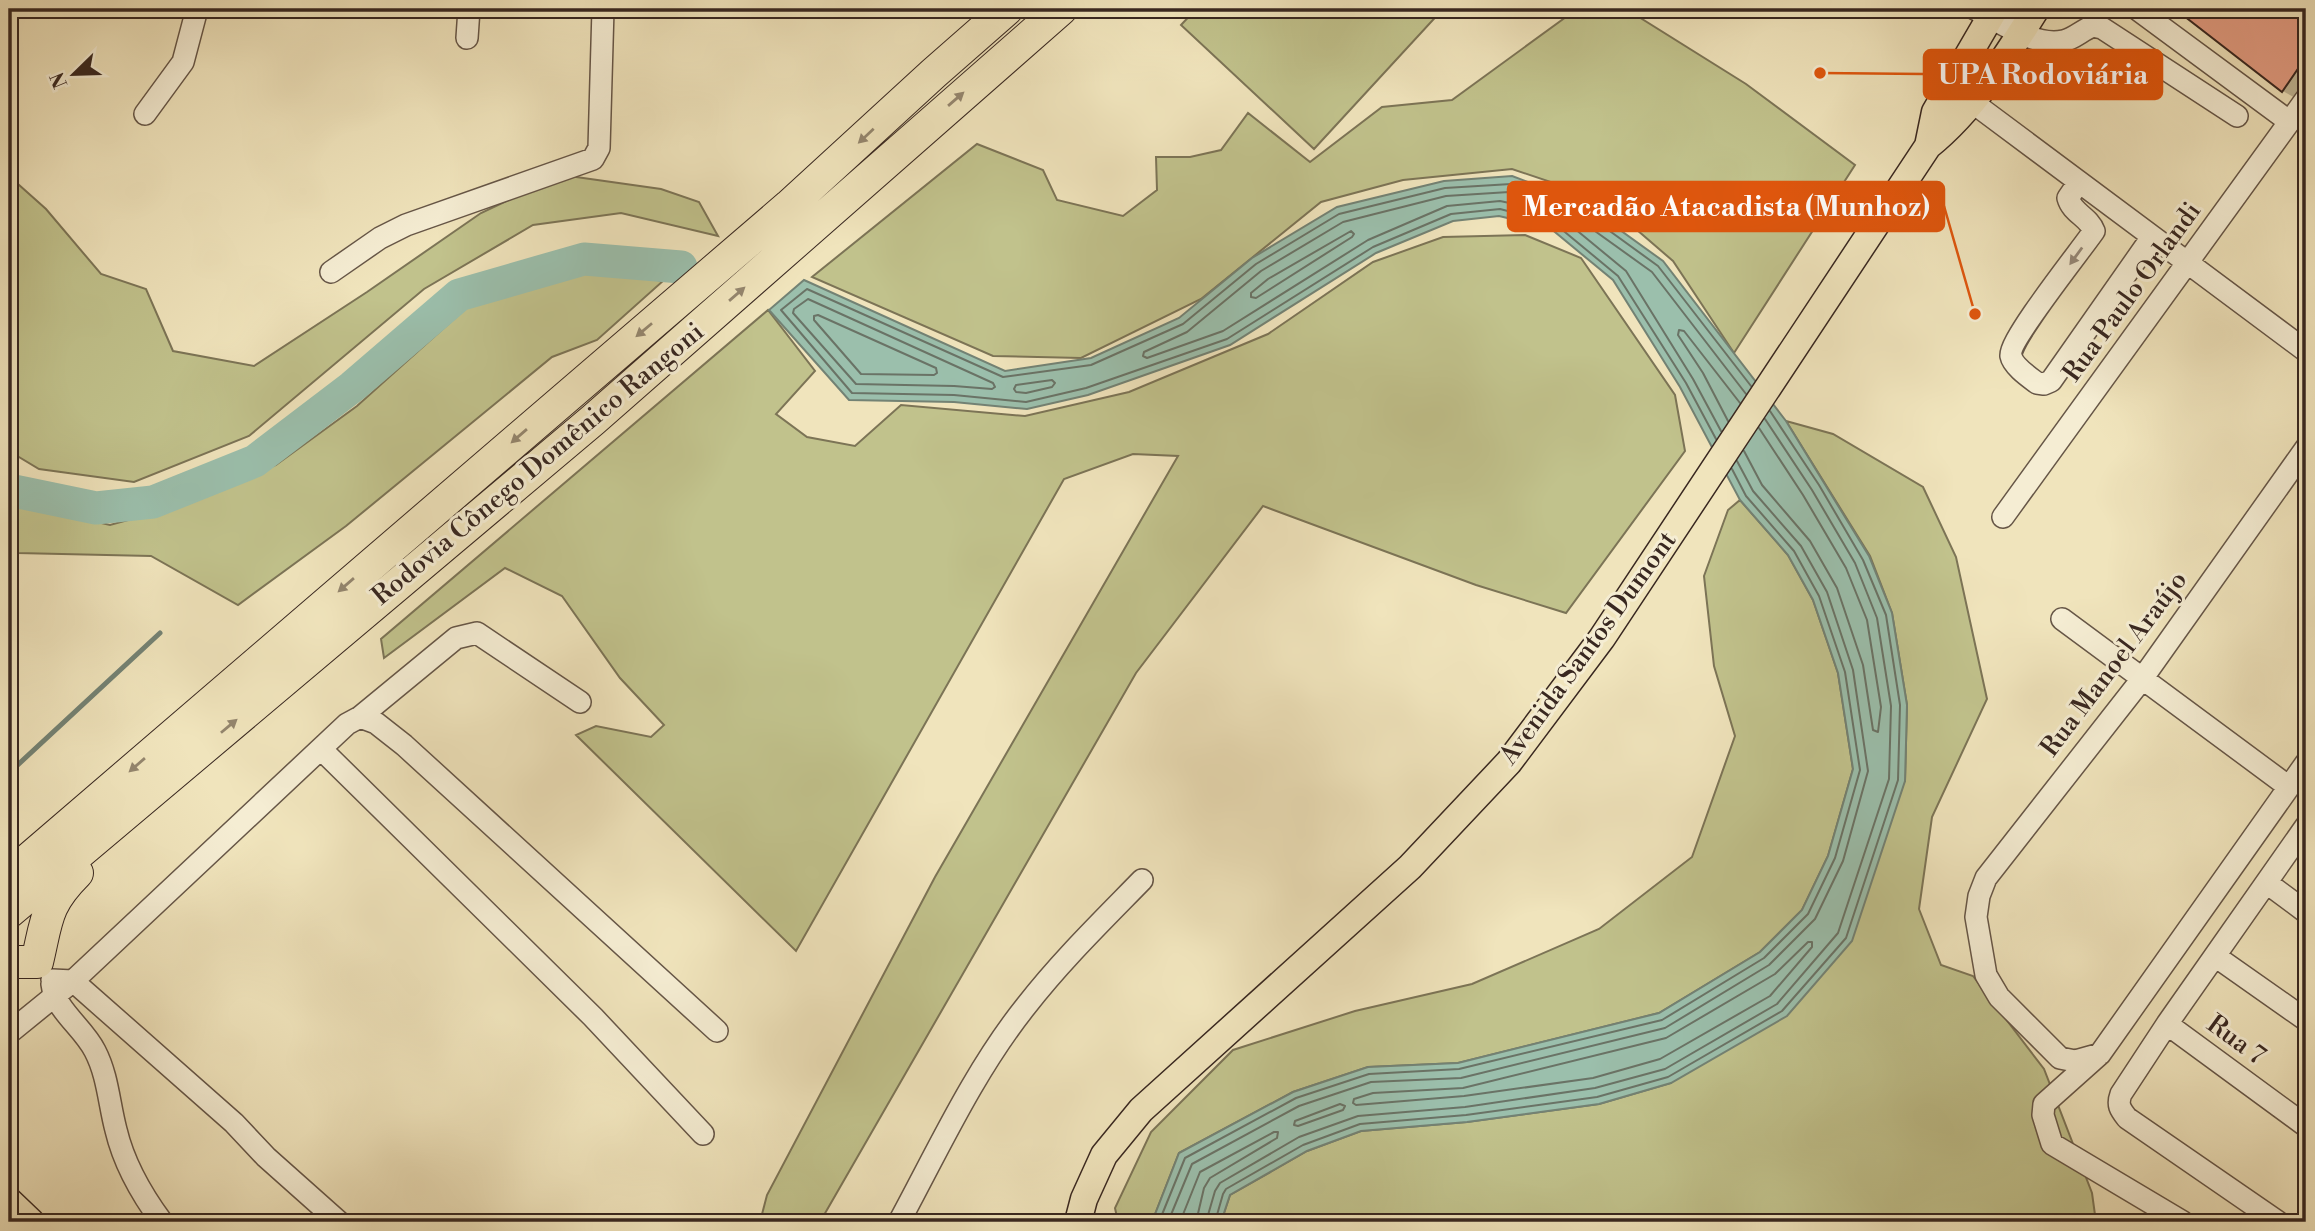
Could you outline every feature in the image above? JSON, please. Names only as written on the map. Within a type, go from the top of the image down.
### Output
[{"type":"highway","name":"Rodovia Cônego Domênico Rangoni","points":[[9,876],[789,206],[1007,9]]},
{"type":"highway","name":"Rodovia Cônego Domênico Rangoni","points":[[9,912],[593,420],[1061,9]]},
{"type":"highway","points":[[38,975],[46,920],[55,898],[86,864],[184,777],[194,755]]},
{"type":"main road","name":"Avenida Santos Dumont","points":[[1078,1222],[1084,1199],[1104,1155],[1141,1110],[1410,867],[1509,762],[1602,638],[1928,146],[1951,128],[1972,102],[2036,9]]},
{"type":"main road","name":"Avenida Santos Dumont","points":[[1928,146],[1935,112],[1987,12]]},
{"type":"main road","points":[[9,1201],[31,1222]]},
{"type":"street","points":[[145,114],[183,62],[197,9]]},
{"type":"street","points":[[467,38],[468,9]]},
{"type":"street","points":[[331,272],[380,238],[406,225],[593,159],[599,148],[603,9]]},
{"type":"street","points":[[2137,9],[2290,122]]},
{"type":"street","points":[[1987,12],[2022,33],[2048,43],[2067,40],[2093,26],[2102,28],[2237,116]]},
{"type":"street","name":"Rua Paulo Orlandi","points":[[2003,517],[2306,99]]},
{"type":"street","points":[[1972,102],[2306,351]]},
{"type":"street","points":[[2079,182],[2068,198],[2070,206],[2091,222],[2094,231],[2033,314],[2012,346],[2010,355],[2013,362],[2036,383],[2051,381],[2152,237]]},
{"type":"street","name":"Rua Manoel Araújo","points":[[2100,1054],[2075,1061],[2060,1058],[1999,997],[1986,975],[1976,917],[1979,895],[1986,877],[2142,678],[2306,448]]},
{"type":"street","points":[[2062,619],[2289,787]]},
{"type":"street","points":[[73,981],[347,724],[360,717],[456,638],[477,633],[580,702]]},
{"type":"street","points":[[360,717],[376,723],[404,745],[717,1031]]},
{"type":"street","points":[[322,750],[593,1017],[703,1134]]},
{"type":"street","points":[[2183,1222],[2052,1144],[2043,1115],[2044,1104],[2100,1054],[2306,763]]},
{"type":"street","points":[[2277,1222],[2127,1118],[2118,1103],[2121,1094],[2167,1024],[2306,826]]},
{"type":"street","points":[[899,1222],[980,1073],[1025,1007],[1069,955],[1142,880]]},
{"type":"street","points":[[2267,883],[2306,912]]},
{"type":"street","points":[[2215,956],[2306,1020]]},
{"type":"street","points":[[38,975],[73,981],[234,1123],[266,1157],[338,1222]]},
{"type":"street","points":[[9,1033],[38,975]]},
{"type":"street","points":[[38,975],[95,1051],[107,1086],[116,1132],[129,1168],[162,1222]]},
{"type":"street","name":"Rua 7","points":[[2167,1024],[2306,1126]]},
{"type":"green space","points":[[1196,9],[1443,9],[1314,149],[1181,25]]},
{"type":"green space","points":[[1577,9],[1626,9],[1746,84],[1855,165],[1734,353],[1673,261],[1601,199],[1512,169],[1403,180],[1321,202],[1201,299],[1081,358],[993,356],[812,277],[977,144],[1043,170],[1057,200],[1123,216],[1157,190],[1156,157],[1190,157],[1221,150],[1248,113],[1310,162],[1382,107],[1452,100]]},
{"type":"green space","points":[[562,175],[661,189],[699,202],[718,236],[621,213],[533,225],[424,289],[249,436],[134,482],[39,469],[9,451],[9,176],[46,209],[101,274],[146,289],[173,351],[254,366],[481,213]]},
{"type":"green space","points":[[1525,235],[1581,258],[1675,395],[1685,451],[1566,613],[1476,585],[1263,506],[1136,673],[820,1222],[760,1222],[767,1195],[935,877],[1178,456],[1133,454],[1064,479],[796,951],[576,735],[596,726],[651,737],[664,725],[620,678],[562,596],[505,568],[384,658],[381,639],[768,310],[815,371],[776,414],[807,437],[855,446],[901,405],[1025,416],[1129,392],[1268,334],[1373,262],[1443,237]]},
{"type":"green space","points":[[574,266],[663,281],[597,340],[552,357],[346,526],[238,605],[151,556],[17,553],[9,549],[9,502],[110,525],[190,503],[276,465],[357,406],[465,309],[504,288]]},
{"type":"green space","points":[[1786,421],[1833,434],[1923,487],[1956,557],[1987,699],[1932,817],[1919,909],[1941,965],[1973,976],[2044,1069],[2092,1193],[2096,1222],[1221,1222],[1230,1195],[1307,1151],[1361,1131],[1467,1122],[1599,1104],[1671,1083],[1905,781],[1907,705],[1892,613],[1870,556]]},
{"type":"green space","points":[[1740,500],[1788,555],[1813,600],[1838,673],[1853,769],[1828,856],[1802,910],[1760,952],[1659,1013],[1458,1063],[1368,1067],[1293,1092],[1179,1153],[1152,1222],[1118,1222],[1115,1208],[1151,1132],[1233,1050],[1355,1011],[1472,984],[1599,929],[1692,857],[1735,736],[1714,666],[1704,576],[1728,510]]},
{"type":"water","points":[[1512,176],[1581,202],[1663,261],[1786,421],[1869,556],[1892,613],[1907,705],[1905,781],[1852,941],[1787,1016],[1671,1083],[1599,1104],[1467,1122],[1361,1131],[1307,1151],[1230,1195],[1221,1222],[1152,1222],[1179,1153],[1293,1092],[1368,1067],[1458,1063],[1659,1013],[1760,952],[1802,910],[1828,856],[1853,769],[1838,673],[1813,600],[1788,555],[1740,500],[1680,387],[1613,280],[1550,228],[1499,216],[1453,221],[1376,253],[1230,345],[1088,395],[1027,409],[954,402],[849,400],[769,310],[804,280],[1005,371],[1091,358],[1179,318],[1252,258],[1337,207],[1444,181]]},
{"type":"building","points":[[2175,9],[2306,9],[2306,57],[2282,92]]},
{"type":"waterway","points":[[9,490],[96,508],[153,502],[255,461],[352,387],[459,295],[584,259],[681,267]]},
{"type":"waterway","points":[[9,773],[160,633]]},
{"type":"place","name":"UPA Rodoviária","points":[[1820,73]]},
{"type":"place","name":"Mercadão Atacadista (Munhoz)","points":[[1975,314]]}]
